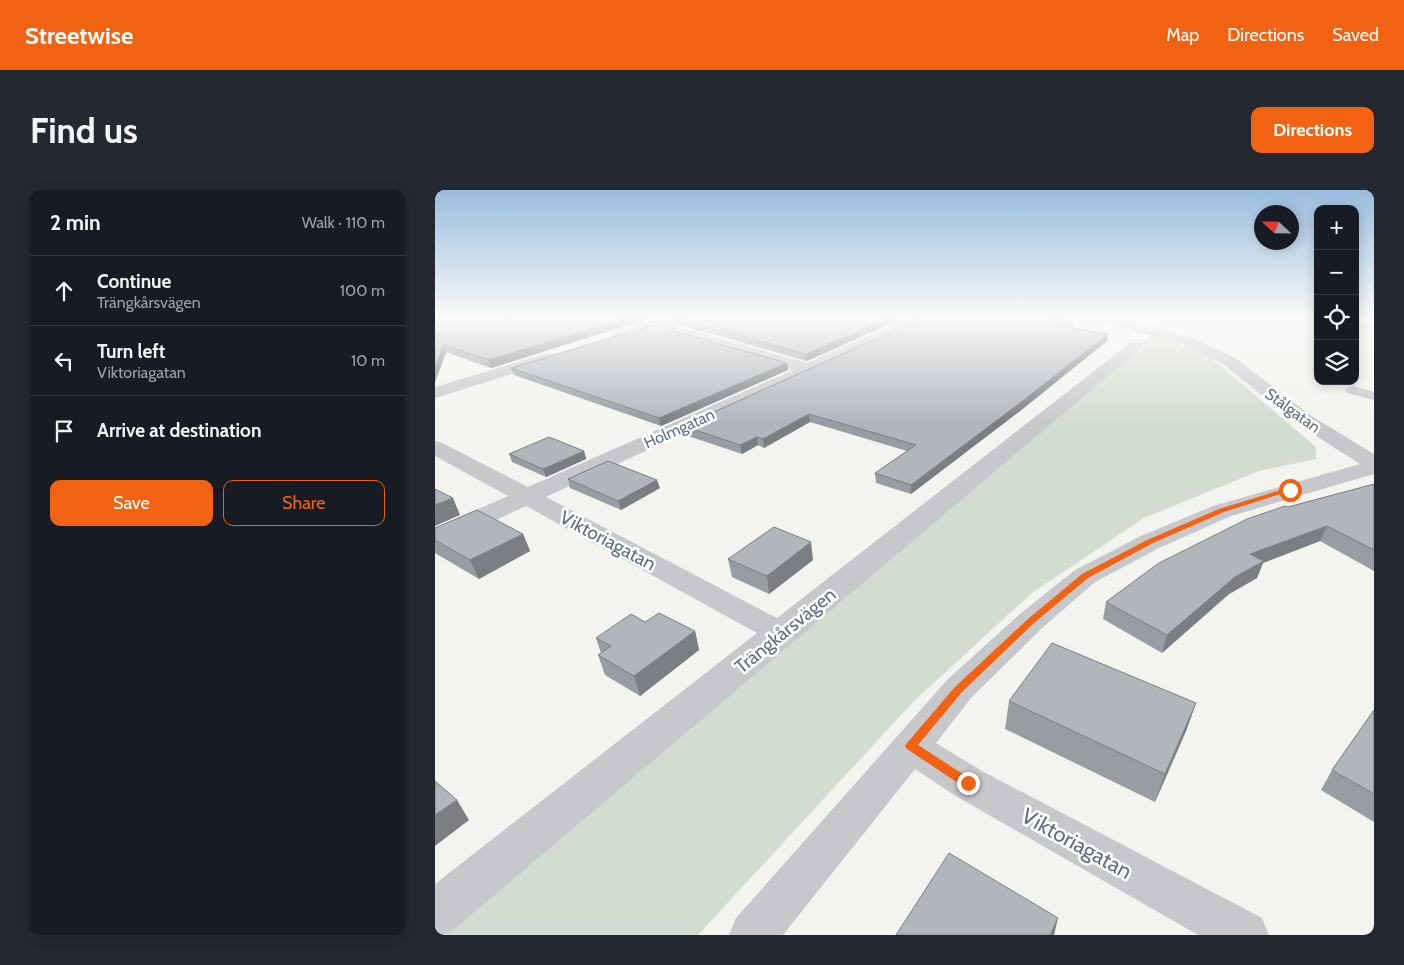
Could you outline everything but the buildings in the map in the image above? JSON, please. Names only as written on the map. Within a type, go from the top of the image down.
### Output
[{"type":"street","points":[[748,352],[809,369]]},
{"type":"street","name":"Holmgatan","points":[[435,538],[847,352]]},
{"type":"street","name":"Trängkårsvägen","points":[[435,914],[1128,352]]},
{"type":"street","name":"Stålgatan","points":[[1210,352],[1229,361],[1306,421],[1374,463]]},
{"type":"street","points":[[435,394],[559,355]]},
{"type":"street","name":"Viktoriagatan","points":[[435,447],[781,633]]},
{"type":"street","points":[[753,935],[959,690],[1031,621],[1085,576],[1150,542],[1222,510],[1374,467]]},
{"type":"street","name":"Viktoriagatan","points":[[911,746],[968,783],[1245,935]]},
{"type":"lane","points":[[1352,390],[1374,396]]},
{"type":"shaded area","points":[[1132,352],[1200,352],[1208,355],[1316,447],[1316,459],[1259,471],[1144,518],[1032,593],[914,701],[698,935],[435,935],[435,931]]},
{"type":"route","points":[[968,783],[911,746],[959,690],[1031,621],[1085,576],[1150,542],[1222,510],[1290,490]]}]
